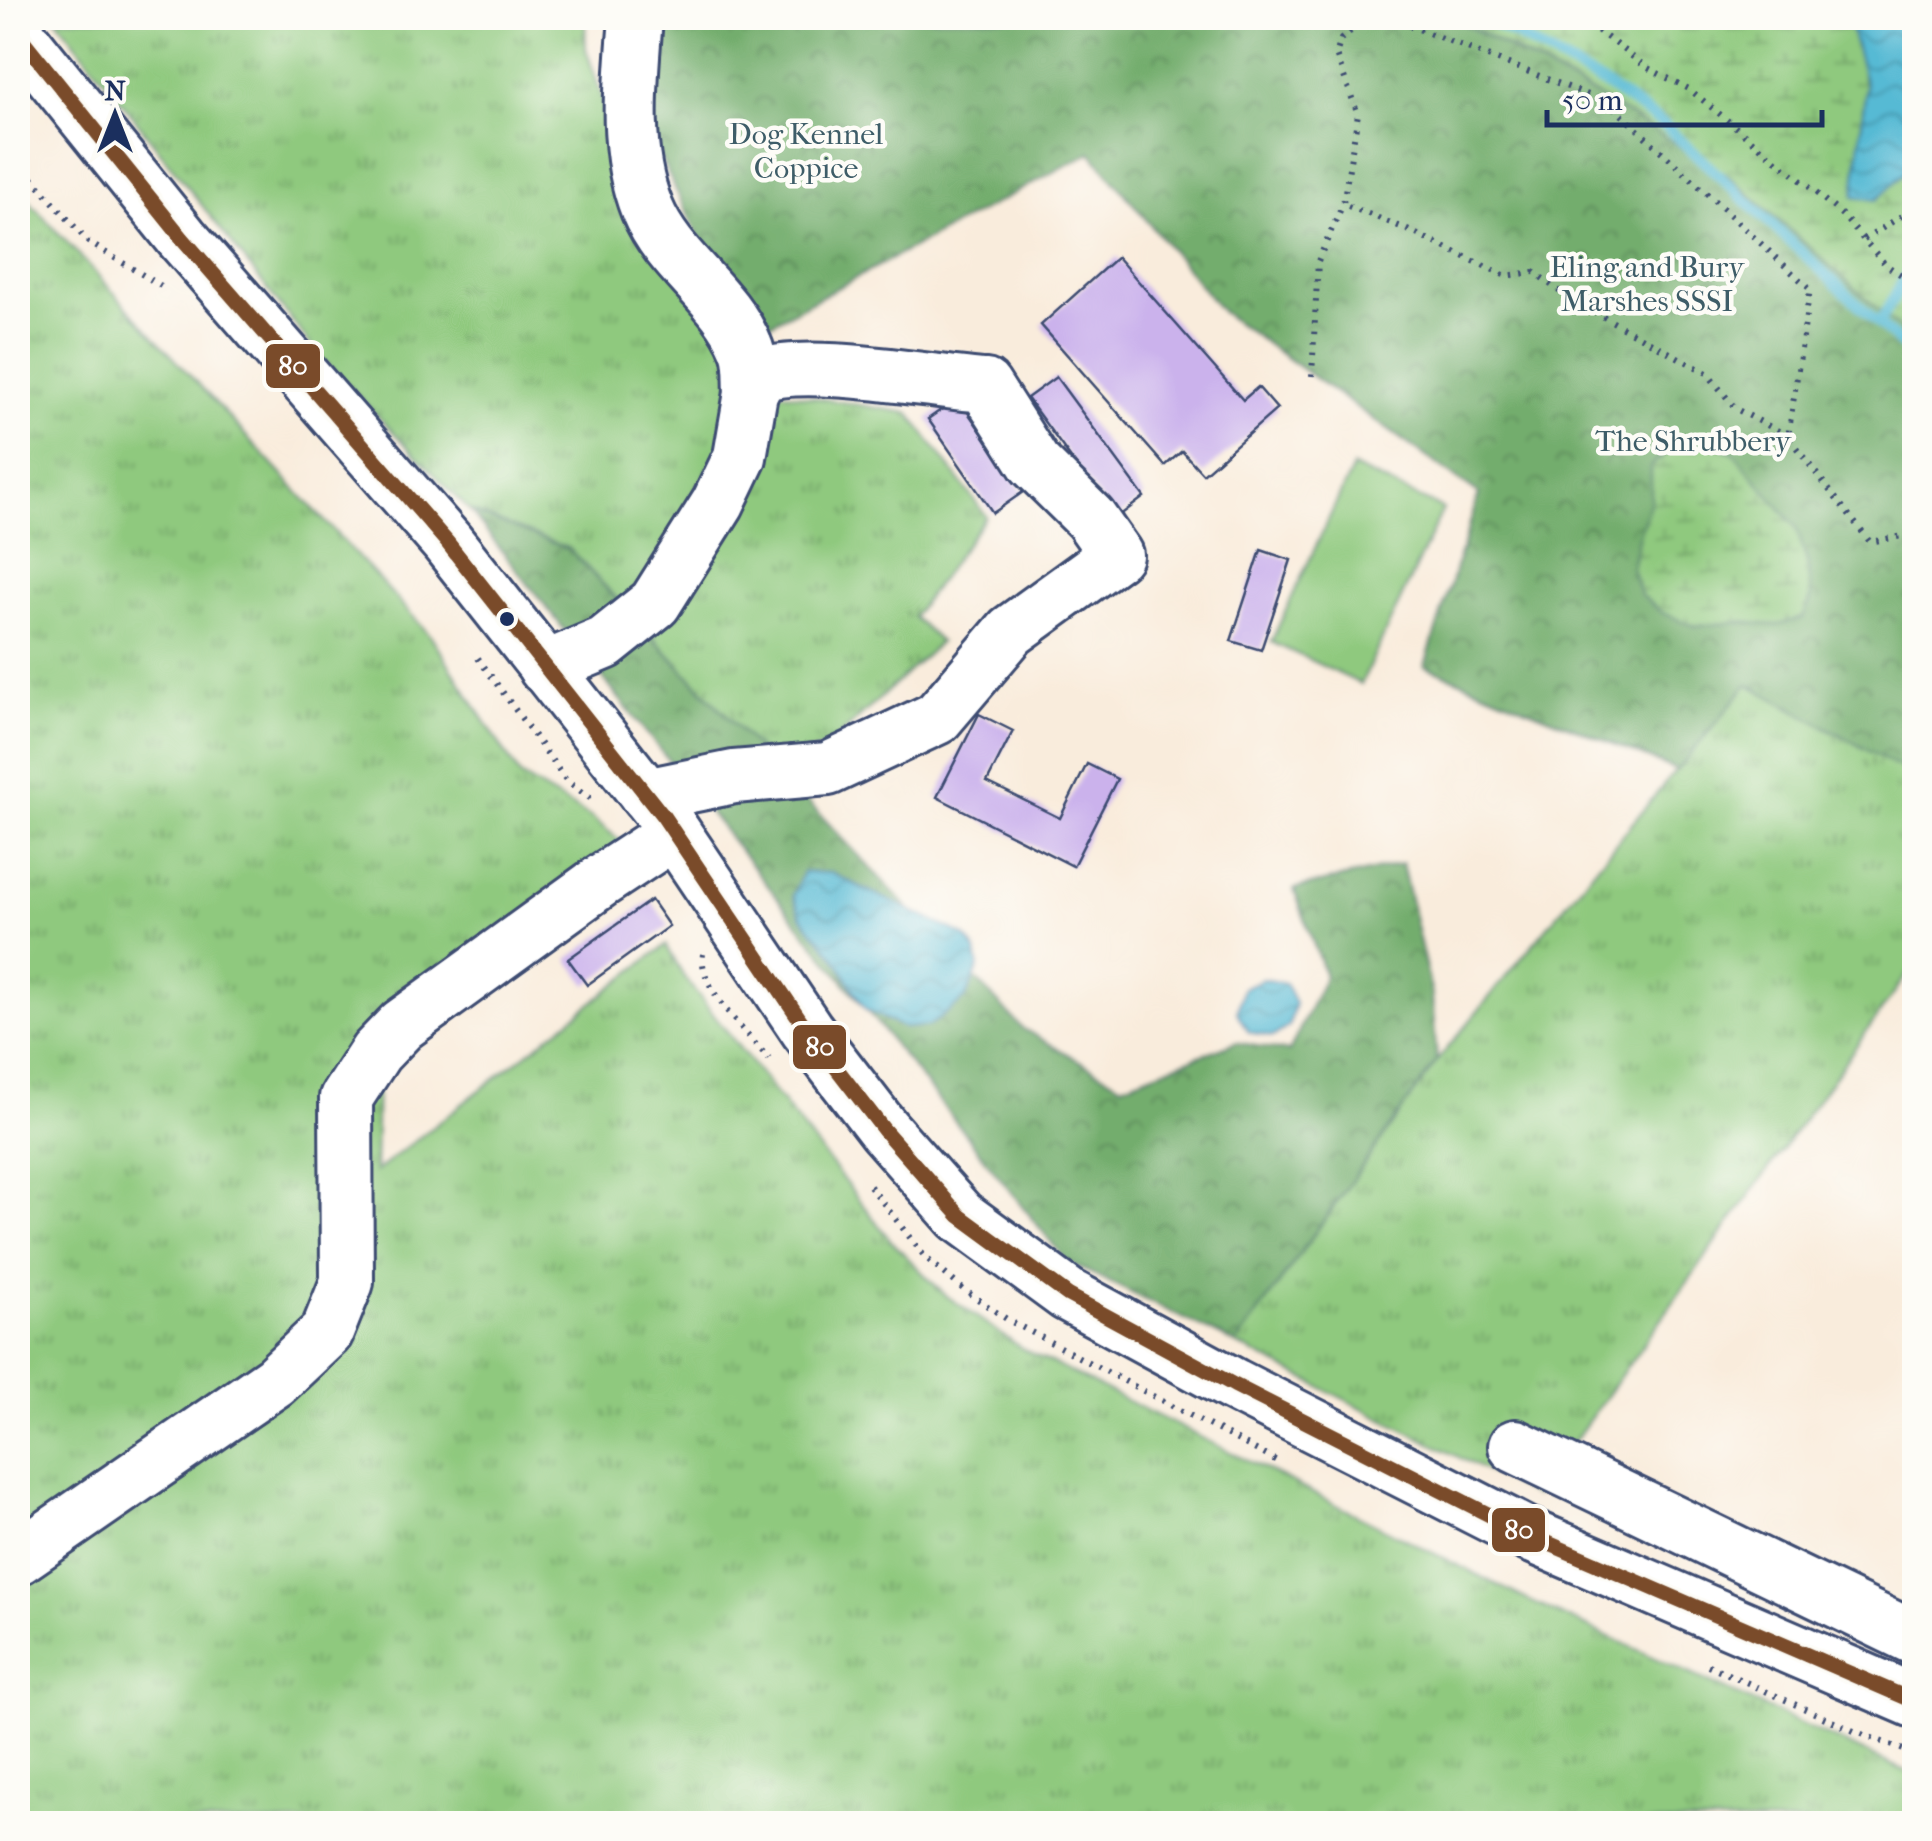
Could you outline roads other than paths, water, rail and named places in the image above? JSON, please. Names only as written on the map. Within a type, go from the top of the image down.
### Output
[{"type":"street","points":[[545,668],[605,643],[655,602],[718,502],[740,457],[751,393],[748,349],[724,310],[676,259],[648,211],[635,168],[630,95],[636,18]]},
{"type":"street","points":[[18,34],[182,238],[447,542],[545,668],[807,1030],[884,1130],[960,1216],[1068,1295],[1234,1385],[1527,1534],[1914,1702]]},
{"type":"street","points":[[18,1558],[275,1381],[327,1332],[347,1282],[346,1098],[376,1052],[418,1014],[601,881],[646,812],[734,777],[828,769],[938,718],[1011,631],[1116,555],[1090,518],[1034,463],[985,386],[835,371],[774,370],[760,376],[751,393]]},
{"type":"street","points":[[1515,1446],[1914,1638]]},
{"type":"water","points":[[1848,18],[1914,18],[1914,164],[1876,200],[1854,196],[1866,85]]},
{"type":"water","points":[[803,872],[831,873],[965,936],[976,951],[979,967],[965,999],[929,1026],[904,1028],[865,1009],[835,957],[801,916],[793,895]]},
{"type":"water","points":[[1262,979],[1285,983],[1295,1003],[1289,1026],[1273,1037],[1248,1032],[1237,1012],[1243,988]]},
{"type":"waterway","points":[[1485,18],[1607,86],[1663,124],[1914,356]]},
{"type":"waterway","points":[[1879,324],[1912,265]]},
{"type":"park label","name":"Dog Kennel Coppice","points":[[806,151]]},
{"type":"park label","name":"Eling and Bury Marshes SSSI","points":[[1647,284]]},
{"type":"park label","name":"The Shrubbery","points":[[1693,441]]}]
